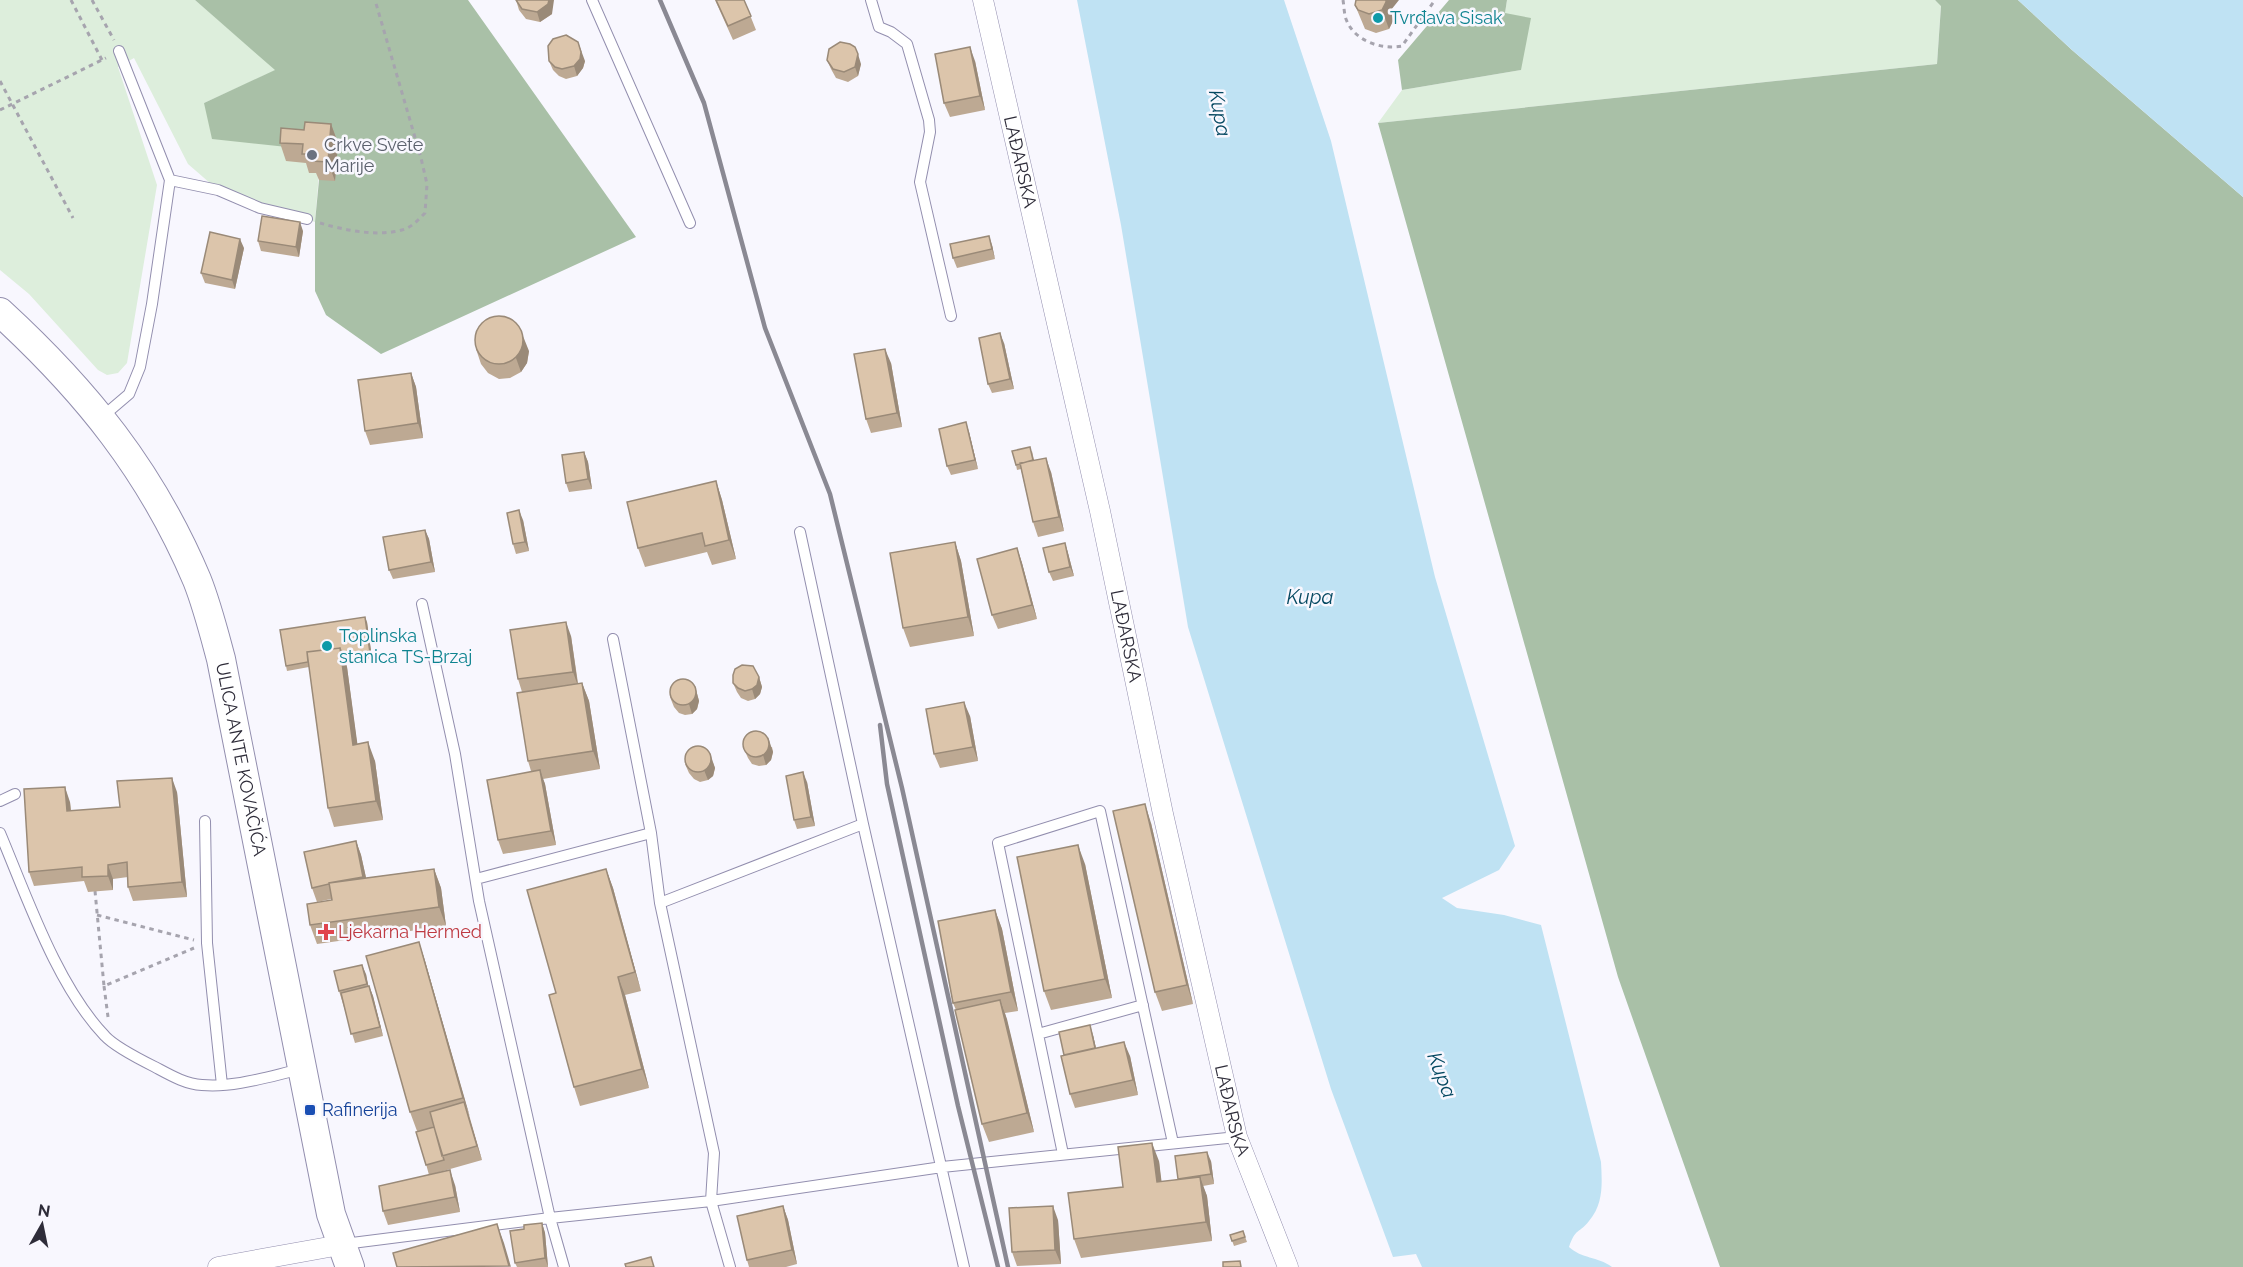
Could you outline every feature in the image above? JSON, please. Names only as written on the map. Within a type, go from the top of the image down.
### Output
[{"type":"main road","name":"ULICA ANTE KOVAČIĆA","points":[[0,312],[37,346],[102,418],[138,466],[169,521],[197,581],[221,659],[331,1214],[345,1256]]},
{"type":"street","name":"LAĐARSKA","points":[[983,0],[1100,511],[1163,814],[1237,1137],[1288,1267]]},
{"type":"street","points":[[218,1267],[345,1256]]},
{"type":"lane","points":[[592,0],[690,223]]},
{"type":"lane","points":[[871,0],[879,27],[908,44],[929,120],[930,132],[920,182],[951,316]]},
{"type":"lane","points":[[102,418],[129,394],[141,367],[170,180],[119,51]]},
{"type":"lane","points":[[170,180],[218,190],[260,208],[307,219]]},
{"type":"lane","points":[[800,532],[863,824],[964,1267]]},
{"type":"lane","points":[[422,604],[455,754],[476,879],[550,1218],[564,1267]]},
{"type":"lane","points":[[613,639],[651,833],[660,903],[714,1153],[711,1201],[730,1267]]},
{"type":"lane","points":[[0,801],[15,794]]},
{"type":"lane","points":[[1063,1154],[998,843],[1100,811],[1173,1143]]},
{"type":"lane","points":[[205,821],[207,943],[222,1085]]},
{"type":"lane","points":[[660,903],[863,824]]},
{"type":"lane","points":[[0,833],[45,940],[79,1003],[106,1038],[146,1063],[183,1081],[201,1085],[222,1085],[302,1069]]},
{"type":"lane","points":[[476,879],[651,833]]},
{"type":"lane","points":[[1038,1034],[1143,1005]]},
{"type":"lane","points":[[345,1256],[550,1218],[711,1201],[942,1167],[1237,1137]]},
{"type":"path","points":[[70,0],[102,60]]},
{"type":"path","points":[[0,110],[119,51],[92,0]]},
{"type":"path","points":[[307,219],[332,226],[380,233],[403,230],[425,213],[426,184],[421,158],[375,0]]},
{"type":"path","points":[[1343,0],[1346,20],[1355,32],[1374,46],[1389,49],[1402,46],[1435,0]]},
{"type":"path","points":[[0,81],[73,218]]},
{"type":"path","points":[[95,891],[109,1024],[119,1046]]},
{"type":"path","points":[[97,915],[207,943]]},
{"type":"path","points":[[104,986],[207,943]]},
{"type":"green space","points":[[0,0],[195,0],[276,70],[204,103],[281,142],[319,173],[315,222],[218,190],[188,164],[134,58],[118,67],[157,185],[127,363],[118,373],[107,375],[98,370],[29,294],[0,270]]},
{"type":"green space","points":[[195,0],[468,0],[636,237],[381,354],[326,315],[315,291],[315,222],[319,180],[335,180],[287,147],[212,139],[204,103],[275,70]]},
{"type":"green space","points":[[1449,0],[1507,0],[1505,13],[1531,18],[1521,70],[1402,90],[1398,60]]},
{"type":"green space","points":[[1507,0],[1935,0],[1941,5],[1937,64],[1378,123],[1402,90],[1521,70],[1505,13]]},
{"type":"green space","points":[[1935,0],[2018,0],[2072,50],[2243,197],[2243,1267],[1720,1267],[1618,977],[1378,123],[1937,64],[1941,6]]},
{"type":"water","name":"Kupa","points":[[1077,0],[1284,0],[1331,141],[1435,577],[1515,846],[1499,870],[1442,898],[1457,908],[1504,915],[1541,925],[1601,1162],[1600,1200],[1594,1214],[1576,1233],[1569,1247],[1579,1254],[1612,1267],[1422,1267],[1416,1254],[1393,1257],[1331,1089],[1188,627],[1121,225]]},
{"type":"water","points":[[2018,0],[2243,0],[2243,197],[2072,50]]},
{"type":"building","points":[[516,0],[549,0],[548,4],[537,12],[522,9]]},
{"type":"building","points":[[716,0],[744,0],[751,16],[728,26]]},
{"type":"building","points":[[1356,0],[1386,0],[1386,2],[1382,10],[1369,14],[1358,10],[1355,5]]},
{"type":"building","points":[[566,35],[578,42],[581,52],[580,59],[574,66],[562,69],[555,67],[549,61],[548,46],[553,39]]},
{"type":"building","points":[[840,42],[855,47],[858,54],[855,67],[844,72],[833,69],[827,60],[829,49]]},
{"type":"building","points":[[970,47],[980,96],[944,103],[935,54]]},
{"type":"building","points":[[305,122],[331,124],[328,162],[312,161],[312,154],[302,154],[303,144],[280,143],[281,128],[304,130]]},
{"type":"building","points":[[262,216],[300,222],[296,247],[258,241]]},
{"type":"building","points":[[210,232],[240,239],[232,280],[201,273]]},
{"type":"building","points":[[989,236],[992,249],[953,258],[950,244]]},
{"type":"building","points":[[494,316],[504,316],[519,326],[523,340],[522,349],[513,360],[504,364],[494,364],[479,354],[475,345],[475,335],[485,320]]},
{"type":"building","points":[[1000,333],[1010,379],[988,384],[979,338]]},
{"type":"building","points":[[885,349],[897,413],[866,419],[854,354]]},
{"type":"building","points":[[411,373],[418,423],[365,431],[358,380]]},
{"type":"building","points":[[966,422],[975,460],[947,466],[939,429]]},
{"type":"building","points":[[1030,447],[1033,460],[1016,465],[1012,451]]},
{"type":"building","points":[[584,452],[588,479],[566,483],[562,455]]},
{"type":"building","points":[[1046,458],[1059,517],[1033,522],[1020,463]]},
{"type":"building","points":[[716,481],[729,540],[705,546],[702,533],[638,548],[627,502]]},
{"type":"building","points":[[519,510],[525,542],[513,544],[507,513]]},
{"type":"building","points":[[425,530],[431,562],[389,570],[383,537]]},
{"type":"building","points":[[955,542],[968,617],[903,628],[890,553]]},
{"type":"building","points":[[1065,543],[1070,567],[1049,572],[1043,548]]},
{"type":"building","points":[[1017,548],[1032,605],[992,615],[977,559]]},
{"type":"building","name":"Toplinska stanica TS-Brzaj","points":[[365,617],[370,653],[343,657],[340,648],[307,652],[308,662],[286,666],[280,630]]},
{"type":"building","points":[[566,622],[573,672],[518,679],[510,630]]},
{"type":"building","points":[[340,648],[353,745],[368,742],[376,801],[328,808],[307,652]]},
{"type":"building","points":[[742,665],[753,666],[759,677],[757,685],[745,691],[733,683],[735,669]]},
{"type":"building","points":[[683,679],[692,683],[696,692],[692,701],[683,705],[674,701],[670,692],[674,683]]},
{"type":"building","points":[[582,683],[593,751],[528,761],[517,693]]},
{"type":"building","points":[[964,702],[973,747],[934,754],[926,709]]},
{"type":"building","points":[[756,731],[765,735],[769,744],[765,753],[756,757],[747,753],[743,744],[747,735]]},
{"type":"building","points":[[698,746],[707,750],[711,759],[707,768],[698,772],[689,768],[685,759],[689,750]]},
{"type":"building","points":[[540,770],[551,831],[498,840],[487,780]]},
{"type":"building","points":[[803,772],[811,817],[794,820],[786,776]]},
{"type":"building","points":[[172,778],[182,882],[128,887],[127,862],[108,865],[108,876],[82,877],[82,867],[29,872],[24,789],[65,787],[67,811],[120,807],[117,781]]},
{"type":"building","points":[[1145,804],[1187,985],[1155,992],[1113,811]]},
{"type":"building","points":[[356,841],[363,877],[312,888],[304,852]]},
{"type":"building","points":[[1078,845],[1105,979],[1044,991],[1017,857]]},
{"type":"building","points":[[434,869],[439,907],[310,925],[307,904],[332,900],[329,883]]},
{"type":"building","points":[[606,869],[635,972],[618,977],[642,1069],[574,1087],[549,995],[556,993],[527,890]]},
{"type":"building","points":[[995,910],[1011,992],[953,1003],[938,921]]},
{"type":"building","points":[[419,942],[463,1098],[410,1112],[366,956]]},
{"type":"building","points":[[362,965],[367,984],[339,991],[334,971]]},
{"type":"building","points":[[369,986],[380,1027],[351,1034],[341,993]]},
{"type":"building","points":[[1000,1000],[1027,1113],[982,1124],[955,1010]]},
{"type":"building","points":[[1090,1025],[1095,1048],[1064,1055],[1059,1032]]},
{"type":"building","points":[[1124,1042],[1133,1080],[1070,1094],[1061,1056]]},
{"type":"building","points":[[464,1102],[477,1146],[442,1156],[430,1112]]},
{"type":"building","points":[[434,1127],[444,1160],[426,1165],[416,1132]]},
{"type":"building","points":[[1152,1143],[1157,1182],[1200,1177],[1206,1222],[1074,1239],[1068,1193],[1123,1187],[1118,1147]]},
{"type":"building","points":[[1207,1152],[1211,1174],[1178,1179],[1175,1156]]},
{"type":"building","points":[[450,1170],[455,1197],[383,1211],[379,1186]]},
{"type":"building","points":[[783,1206],[792,1250],[747,1260],[737,1216]]},
{"type":"building","points":[[1053,1206],[1055,1250],[1012,1252],[1009,1208]]},
{"type":"building","points":[[542,1223],[545,1258],[515,1263],[510,1231],[524,1229],[524,1225]]},
{"type":"building","points":[[497,1224],[509,1266],[397,1267],[393,1253]]},
{"type":"building","points":[[1243,1231],[1245,1237],[1232,1241],[1230,1235]]},
{"type":"building","points":[[651,1257],[654,1267],[626,1267],[625,1264]]},
{"type":"building","points":[[1240,1261],[1241,1267],[1223,1267],[1223,1262]]},
{"type":"railway","points":[[660,0],[704,103],[765,328],[830,494],[902,788],[1008,1267]]},
{"type":"railway","points":[[880,725],[887,784],[958,1106],[998,1267]]},
{"type":"place","name":"Tvrđava Sisak","points":[[1378,18]]},
{"type":"place","name":"Crkve Svete Marije","points":[[312,155]]},
{"type":"place","name":"Toplinska stanica TS-Brzaj","points":[[327,646]]},
{"type":"place","name":"Ljekarna Hermed","points":[[326,932]]},
{"type":"place","name":"Rafinerija","points":[[310,1110]]}]
